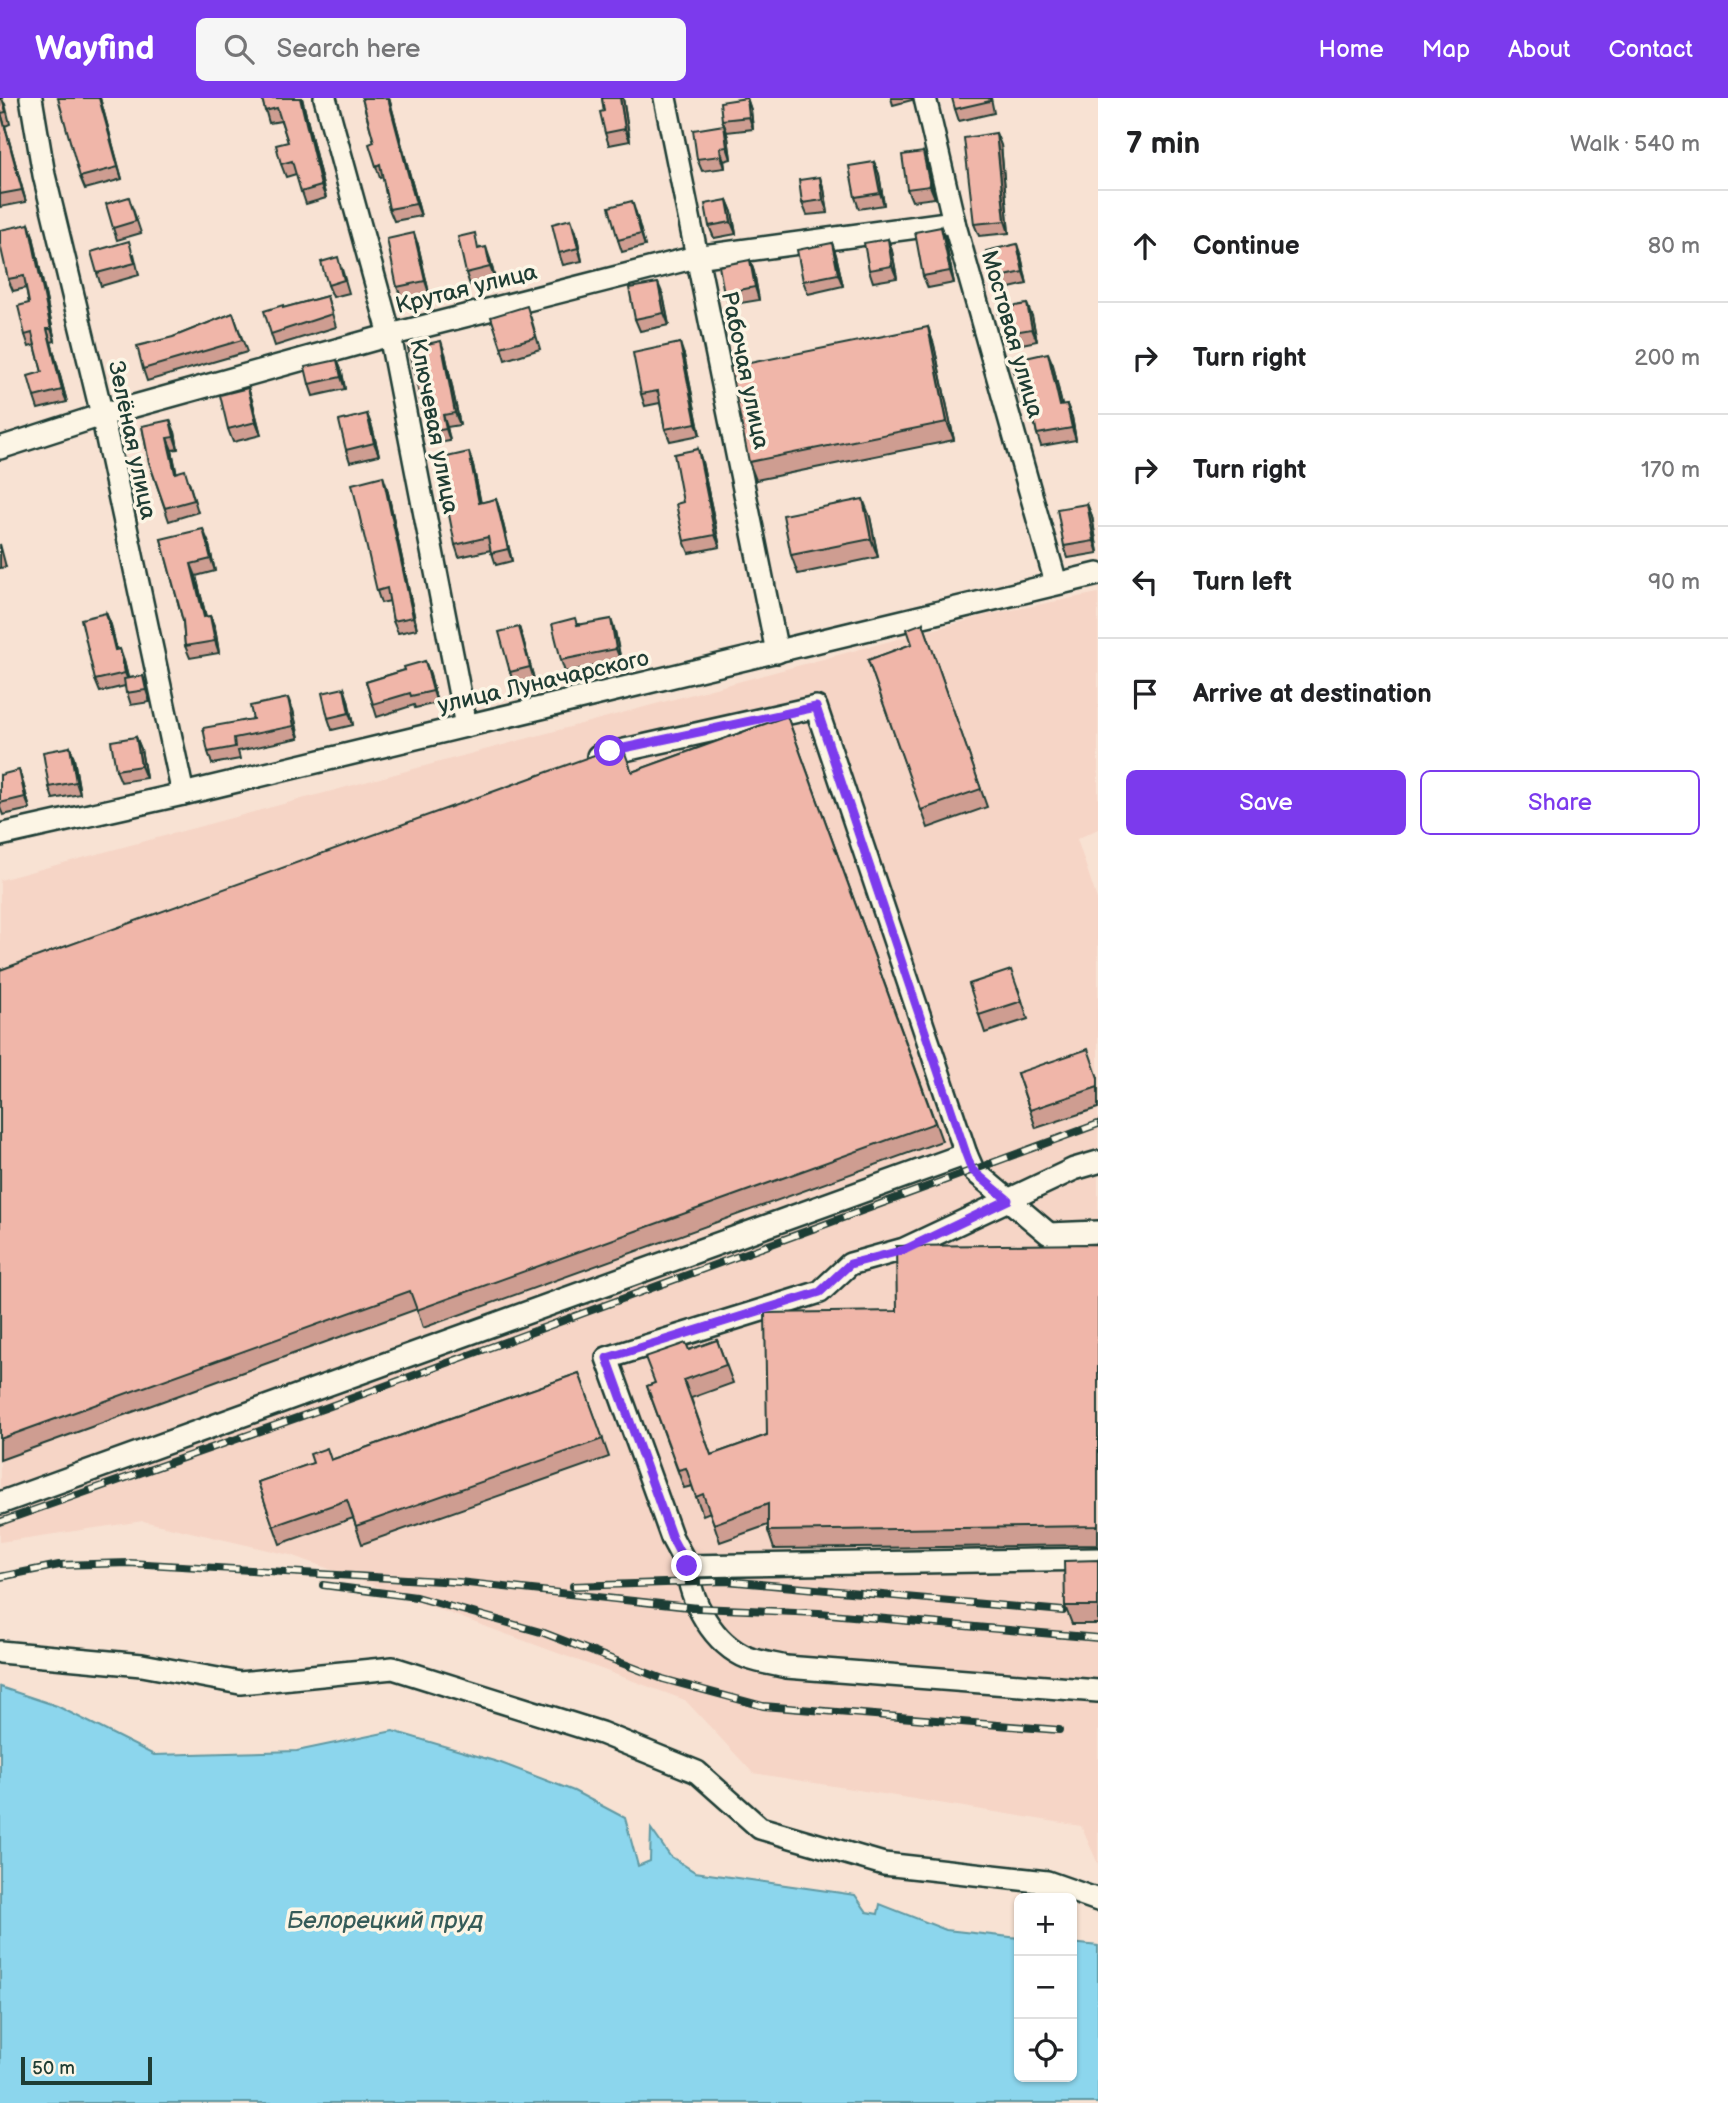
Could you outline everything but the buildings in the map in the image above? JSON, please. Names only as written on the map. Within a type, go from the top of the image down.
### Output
[{"type":"street","name":"Зелёная улица","points":[[31,98],[44,175],[102,415],[183,794]]},
{"type":"street","name":"Ключевая улица","points":[[325,98],[390,335],[466,726]]},
{"type":"street","name":"Рабочая улица","points":[[665,98],[778,652]]},
{"type":"street","name":"Мостовая улица","points":[[925,98],[954,222],[1056,583]]},
{"type":"street","name":"Крутая улица","points":[[0,447],[102,415],[390,335],[696,257],[954,222]]},
{"type":"street","name":"улица Луначарского","points":[[0,835],[183,794],[1098,574]]},
{"type":"street","points":[[584,761],[610,751],[816,707],[972,1170],[1049,1234],[1098,1232]]},
{"type":"street","points":[[0,1503],[966,1154]]},
{"type":"street","points":[[1098,1162],[1074,1169],[904,1250],[850,1264],[820,1292],[607,1358],[672,1538],[687,1566],[688,1581],[698,1608],[718,1636],[746,1657],[786,1667],[1098,1691]]},
{"type":"street","points":[[687,1566],[1098,1559]]},
{"type":"street","points":[[0,1652],[142,1665],[240,1683],[393,1668],[601,1733],[697,1772],[760,1828],[884,1864],[1047,1882],[1098,1900]]},
{"type":"shaded area","points":[[1098,593],[1098,829],[1077,839],[1098,902],[1098,1864],[1081,1826],[753,1773],[685,1700],[294,1556],[143,1521],[0,1542],[0,880],[991,614]]},
{"type":"water","name":"Белорецкий пруд","points":[[0,1687],[57,1706],[154,1755],[297,1751],[393,1731],[501,1763],[574,1791],[625,1818],[638,1866],[650,1861],[651,1829],[670,1856],[695,1872],[855,1895],[867,1912],[878,1914],[880,1904],[946,1930],[1014,1937],[1014,2082],[1077,2082],[1077,1944],[1098,1946],[1098,2103],[0,2103]]},
{"type":"railway","points":[[0,1522],[325,1408],[1098,1124]]},
{"type":"railway","points":[[0,1577],[59,1565],[129,1563],[459,1582],[698,1608],[819,1613],[1098,1638]]},
{"type":"railway","points":[[573,1586],[726,1581],[1063,1611]]},
{"type":"railway","points":[[323,1585],[416,1597],[544,1633],[663,1679],[763,1706],[1059,1730]]},
{"type":"route","points":[[610,751],[816,707],[972,1170],[1008,1200],[904,1250],[850,1264],[820,1292],[607,1358],[672,1538],[687,1566]]}]
